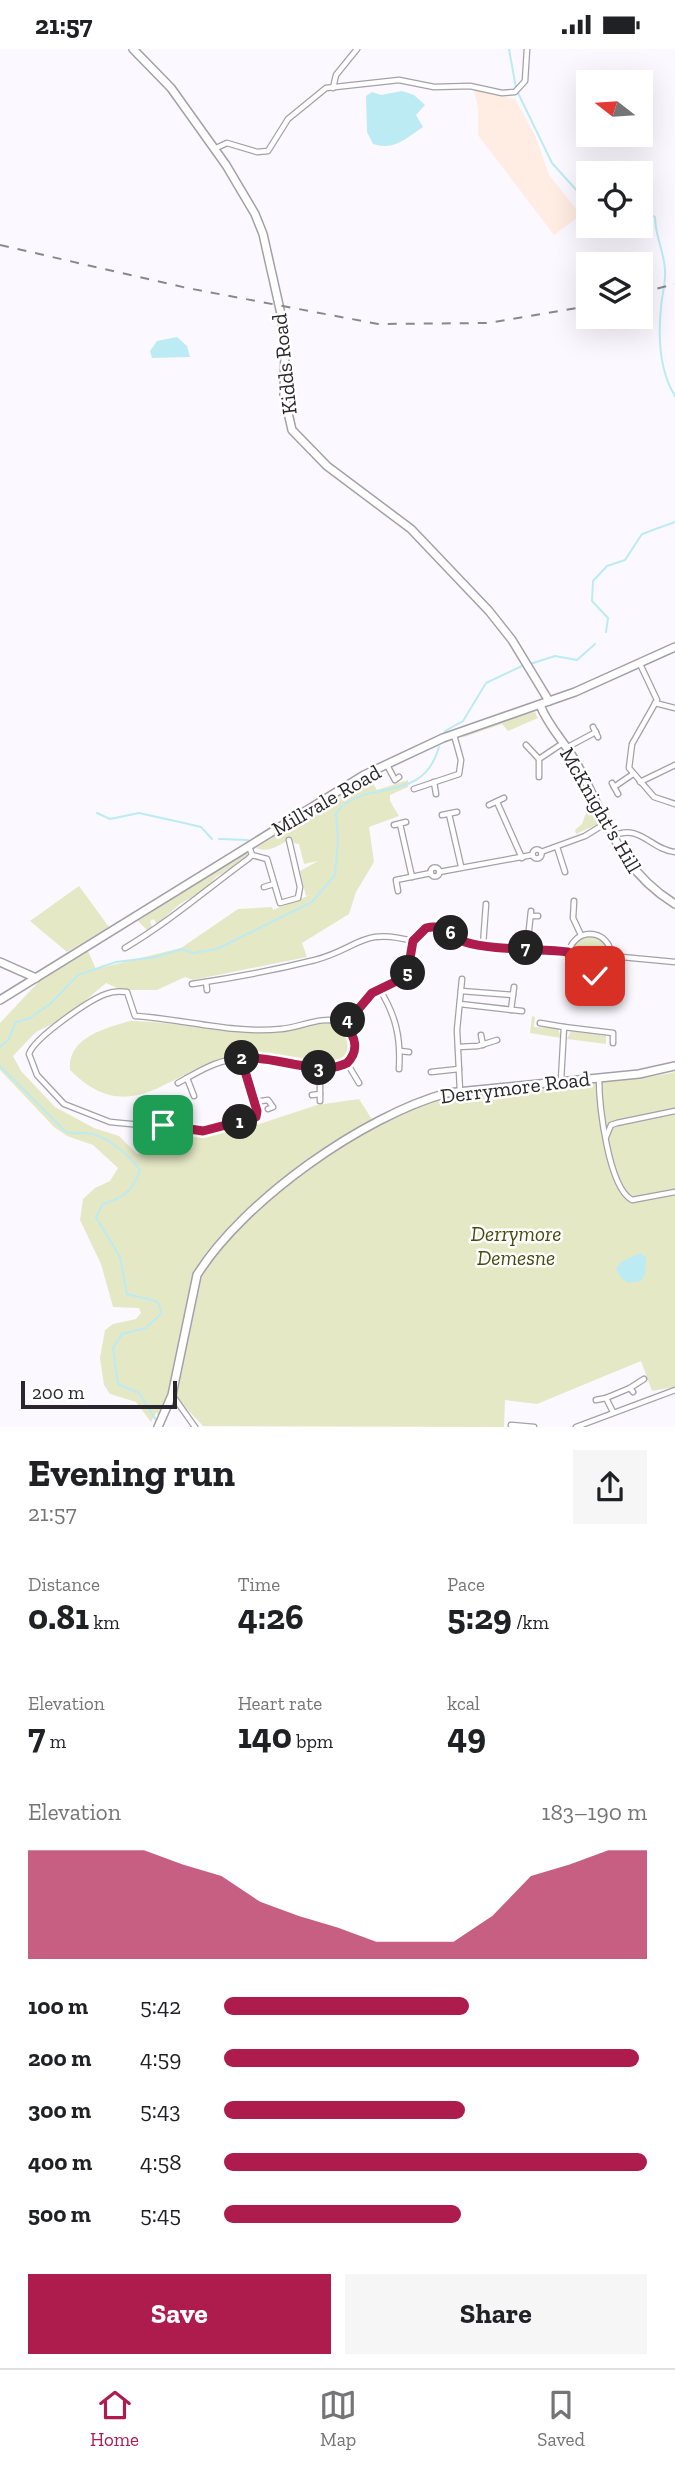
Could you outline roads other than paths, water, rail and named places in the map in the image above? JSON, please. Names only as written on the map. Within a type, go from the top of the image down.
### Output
[{"type":"main road","name":"Kidds Road","points":[[133,49],[171,88],[214,149],[245,196],[263,234],[283,330],[284,395],[292,430],[327,466],[411,529],[489,611],[549,702]]},
{"type":"main road","name":"Millvale Road","points":[[0,1000],[386,764],[453,734],[549,702],[675,647]]},
{"type":"main road","name":"McKnight's Hill","points":[[540,705],[548,724],[564,745],[612,836],[636,874],[675,904]]},
{"type":"main road","points":[[0,962],[36,978]]},
{"type":"main road","name":"Derrymore Road","points":[[159,1424],[172,1395],[197,1275],[220,1245],[268,1195],[305,1165],[413,1104],[460,1092],[639,1074],[675,1066]]},
{"type":"street","points":[[333,89],[336,75],[357,49]]},
{"type":"street","points":[[214,149],[227,143],[257,152],[268,151],[288,119],[319,91],[399,80],[434,87],[477,86],[502,93],[519,89],[527,49]]},
{"type":"street","points":[[640,664],[656,695],[655,703],[629,753],[628,762],[634,774],[654,797],[675,804]]},
{"type":"street","points":[[655,703],[675,708]]},
{"type":"street","points":[[539,759],[596,732]]},
{"type":"street","points":[[414,789],[454,777],[460,771],[453,734]]},
{"type":"street","points":[[526,745],[539,759],[539,776]]},
{"type":"street","points":[[386,764],[395,779],[400,777]]},
{"type":"street","points":[[640,782],[675,765]]},
{"type":"street","points":[[618,794],[613,785],[634,774]]},
{"type":"street","points":[[434,782],[436,794]]},
{"type":"street","points":[[489,805],[505,798]]},
{"type":"street","points":[[496,802],[522,858]]},
{"type":"street","points":[[442,815],[457,812]]},
{"type":"street","points":[[449,814],[461,866]]},
{"type":"street","points":[[398,891],[396,880],[431,873],[434,868],[439,871],[522,858],[532,855],[535,849],[541,852],[585,836],[606,823]]},
{"type":"street","points":[[400,824],[412,877]]},
{"type":"street","points":[[612,836],[620,832],[642,833],[666,851],[675,852]]},
{"type":"street","points":[[125,948],[152,932],[252,855],[265,857],[280,903],[298,898],[300,894],[289,840]]},
{"type":"street","points":[[248,846],[252,855]]},
{"type":"street","points":[[557,847],[565,873]]},
{"type":"street","points":[[264,887],[274,884]]},
{"type":"street","points":[[574,901],[573,918],[581,935]]},
{"type":"street","points":[[478,908],[486,906],[483,945]]},
{"type":"street","points":[[527,948],[531,913],[538,916]]},
{"type":"street","points":[[345,1025],[366,998],[407,976],[413,941],[421,931],[433,926],[446,929],[466,942],[568,952]]},
{"type":"street","points":[[581,935],[602,937],[611,955],[606,969],[588,977],[571,966],[568,952],[581,935]]},
{"type":"street","points":[[192,984],[319,959],[368,937],[391,936],[413,941]]},
{"type":"street","points":[[611,955],[675,962]]},
{"type":"street","points":[[460,1092],[457,1030],[462,979]]},
{"type":"street","points":[[206,982],[207,990]]},
{"type":"street","points":[[511,1010],[514,987]]},
{"type":"street","points":[[380,990],[395,1016],[400,1051],[399,1069]]},
{"type":"street","points":[[241,1058],[257,1114],[253,1118],[203,1131],[118,1123],[64,1104],[37,1076],[29,1054],[37,1040],[100,996],[114,991],[127,992],[135,1016],[195,1026],[279,1030],[333,1020],[345,1025],[353,1035],[355,1047],[347,1063]]},
{"type":"street","points":[[461,991],[513,995]]},
{"type":"street","points":[[460,1004],[522,1011]]},
{"type":"street","points":[[540,1023],[613,1033],[613,1043]]},
{"type":"street","points":[[561,1080],[564,1027]]},
{"type":"street","points":[[481,1035],[483,1045]]},
{"type":"street","points":[[458,1047],[483,1045],[497,1040]]},
{"type":"street","points":[[400,1051],[409,1052]]},
{"type":"street","points":[[178,1083],[214,1064],[241,1058],[265,1057],[320,1068],[347,1063]]},
{"type":"street","points":[[347,1063],[359,1083]]},
{"type":"street","points":[[312,1095],[320,1098],[320,1068]]},
{"type":"street","points":[[431,1072],[440,1068],[459,1069]]},
{"type":"street","points":[[599,1077],[606,1138],[617,1176],[629,1200],[675,1192]]},
{"type":"street","points":[[187,1078],[194,1096]]},
{"type":"street","points":[[254,1102],[268,1100],[272,1107],[268,1108]]},
{"type":"street","points":[[606,1138],[611,1125],[675,1111]]},
{"type":"street","points":[[596,1400],[631,1390],[644,1379]]},
{"type":"street","points":[[576,1426],[675,1390]]},
{"type":"street","points":[[172,1395],[195,1426]]},
{"type":"street","points":[[607,1398],[613,1412]]},
{"type":"street","points":[[511,1425],[534,1426]]},
{"type":"water","points":[[402,91],[414,95],[425,105],[416,115],[423,127],[395,144],[373,144],[367,132],[366,96],[372,92],[381,95]]},
{"type":"water","points":[[177,337],[187,346],[190,357],[152,358],[150,351],[157,341]]},
{"type":"water","points":[[640,1253],[646,1257],[645,1274],[641,1281],[629,1283],[621,1278],[616,1269],[621,1262]]},
{"type":"waterway","points":[[509,49],[516,88]]},
{"type":"waterway","points":[[518,93],[552,163],[576,190]]},
{"type":"waterway","points":[[653,216],[665,279],[660,342],[666,376],[675,396]]},
{"type":"waterway","points":[[606,632],[608,618],[592,601],[593,581],[607,566],[625,560],[642,534],[675,522]]},
{"type":"waterway","points":[[530,664],[555,656],[577,660],[595,644]]},
{"type":"waterway","points":[[445,731],[463,721],[486,683],[524,665]]},
{"type":"waterway","points":[[0,1047],[8,1040],[16,1022],[30,1018],[50,1004],[78,975],[116,962],[156,957],[182,949],[193,953],[217,949],[312,902],[335,875],[338,839],[336,813],[348,802],[407,784],[420,777],[431,766],[439,747]]},
{"type":"waterway","points":[[97,813],[110,819],[139,813],[184,823],[201,827],[212,839]]},
{"type":"waterway","points":[[219,839],[248,840]]},
{"type":"waterway","points":[[0,1066],[65,1131],[102,1137],[123,1152],[140,1170],[131,1188],[122,1196],[103,1204],[96,1217],[120,1257],[127,1294],[156,1301],[160,1306],[161,1314],[146,1328],[122,1334],[113,1348],[118,1384],[139,1393],[158,1423]]},
{"type":"railway","points":[[0,245],[187,288],[378,324],[489,323],[576,308]]},
{"type":"railway","points":[[653,290],[675,284]]},
{"type":"park label","name":"Derrymore Demesne","points":[[516,1245]]}]
